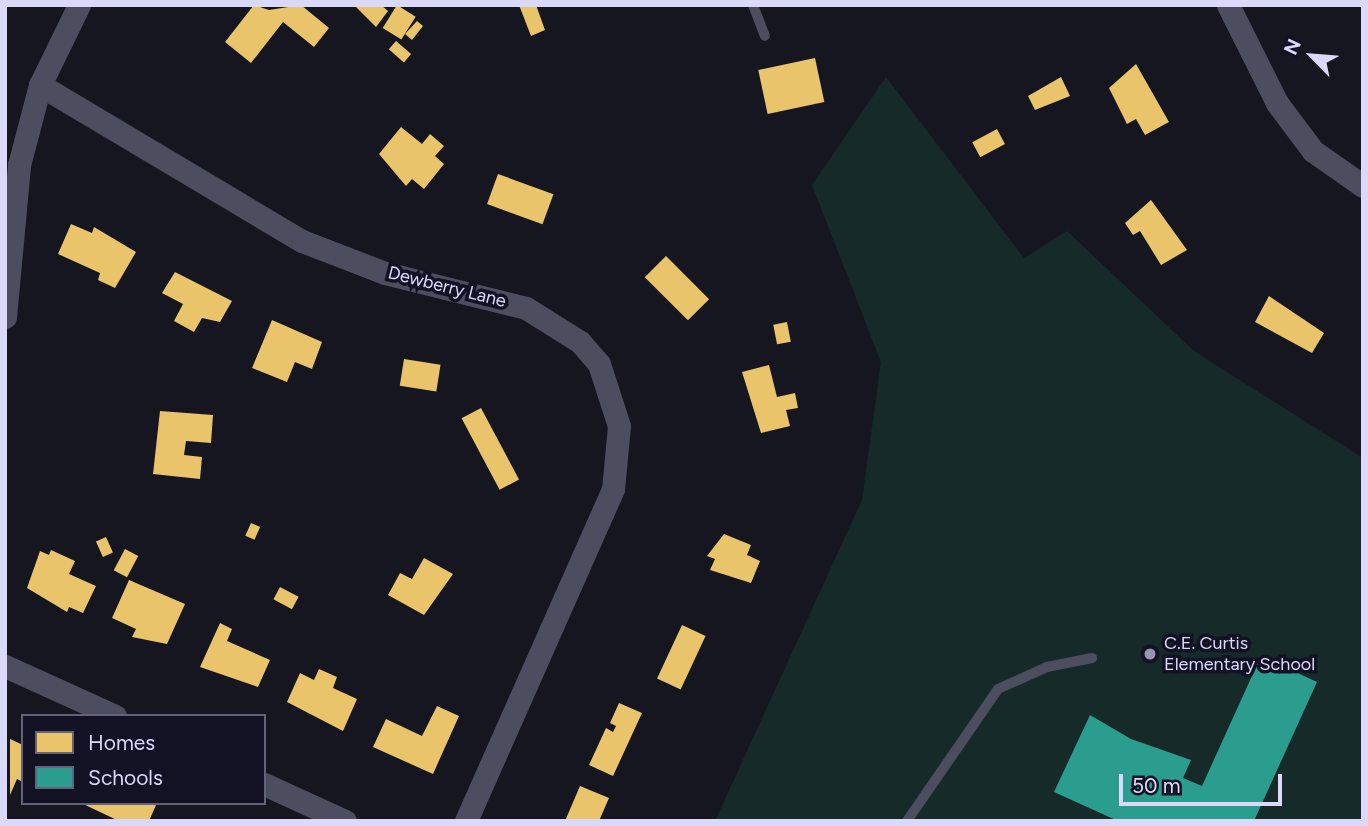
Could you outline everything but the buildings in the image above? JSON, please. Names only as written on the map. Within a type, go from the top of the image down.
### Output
[{"type":"street","points":[[5,317],[19,165],[40,85],[79,5]]},
{"type":"street","points":[[1227,5],[1277,103],[1313,151],[1363,186]]},
{"type":"street","name":"Dewberry Lane","points":[[40,85],[302,241],[385,273],[526,308],[580,342],[599,365],[619,426],[613,489],[466,821]]},
{"type":"street","points":[[5,666],[111,714]]},
{"type":"street","points":[[266,785],[345,821]]},
{"type":"lane","points":[[753,5],[765,36]]},
{"type":"lane","points":[[907,821],[998,689],[1047,667],[1092,658]]},
{"type":"green space","points":[[886,77],[1024,258],[1067,231],[1194,351],[1363,458],[1363,821],[715,821],[862,500],[881,362],[812,185]]},
{"type":"place","name":"C.E. Curtis Elementary School","points":[[1150,654]]}]
